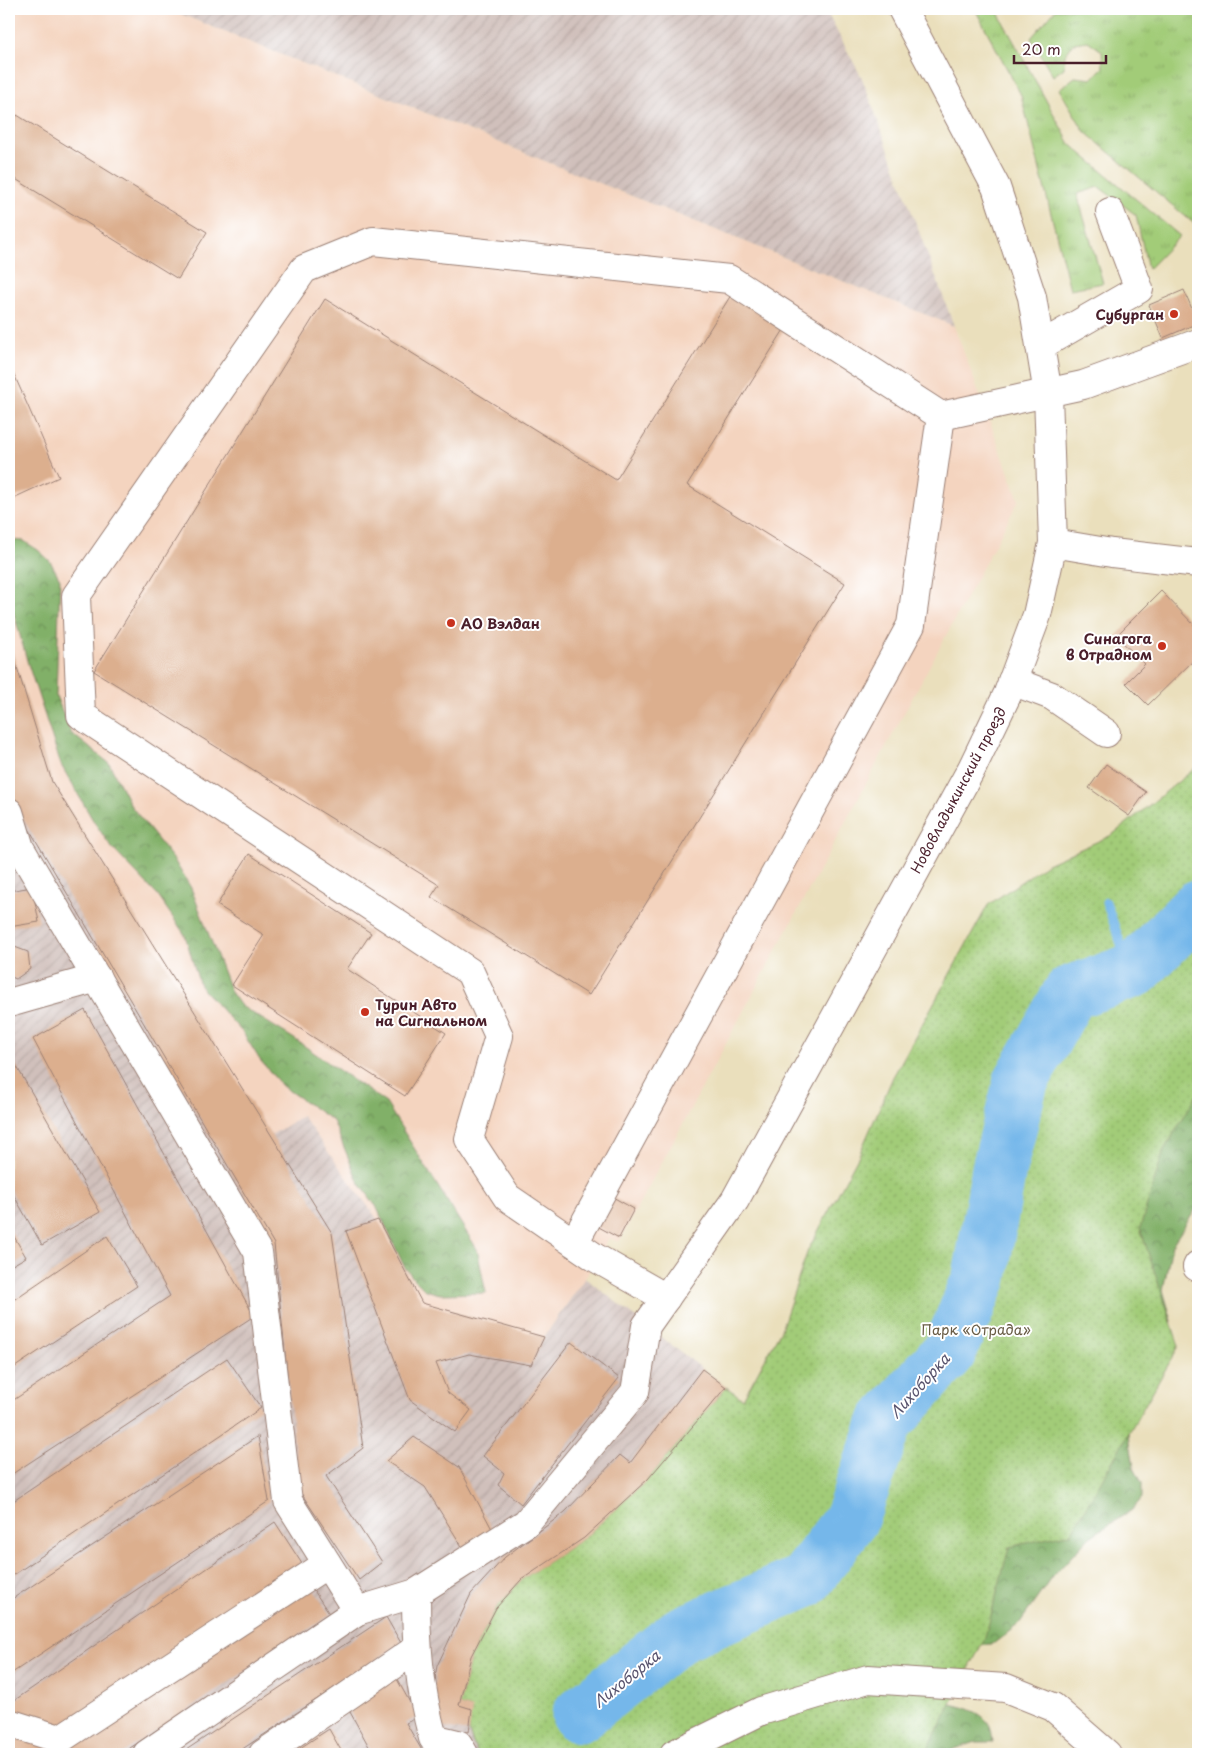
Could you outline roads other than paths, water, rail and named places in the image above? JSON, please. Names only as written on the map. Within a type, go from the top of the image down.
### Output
[{"type":"street","name":"Нововладыкинский проезд","points":[[416,1593],[526,1523],[635,1392],[646,1326],[735,1200],[972,768],[1012,681],[1038,615],[1053,543],[1048,394],[1032,297],[996,187],[902,9]]},
{"type":"street","points":[[1040,346],[1139,289],[1110,212]]},
{"type":"street","points":[[666,1298],[574,1243],[507,1197],[469,1139],[499,1036],[470,972],[82,715],[76,596],[304,268],[373,242],[728,279],[941,416],[1084,385],[1198,342]]},
{"type":"street","points":[[574,1243],[911,625],[941,416]]},
{"type":"street","points":[[1053,543],[1112,553],[1198,563]]},
{"type":"street","points":[[1012,681],[1052,696],[1106,733]]},
{"type":"street","points":[[9,812],[20,848],[258,1252],[288,1501],[357,1611]]},
{"type":"street","points":[[9,1003],[97,978]]},
{"type":"street","points":[[9,1722],[60,1739],[327,1564]]},
{"type":"street","points":[[148,1754],[357,1611],[416,1593],[416,1649],[422,1698],[433,1738],[458,1744],[464,1754]]},
{"type":"street","points":[[263,1754],[416,1649]]},
{"type":"street","points":[[674,1754],[761,1711],[868,1679],[1006,1688],[1053,1707],[1107,1754]]},
{"type":"waterway","points":[[1106,902],[1131,972]]},
{"type":"waterway","name":"Лихоборка","points":[[579,1715],[681,1634],[805,1581],[851,1519],[886,1422],[949,1352],[980,1277],[999,1169],[1021,1081],[1070,993],[1135,970],[1198,907]]},
{"type":"place","name":"Субурган","points":[[1174,314]]},
{"type":"place","name":"АО Вэлдан","points":[[451,623]]},
{"type":"place","name":"Синагога в Отрадном","points":[[1162,646]]},
{"type":"place","name":"Турин Авто на Сигнальном","points":[[365,1012]]},
{"type":"park label","name":"Парк «Отрада»","points":[[976,1329]]}]
